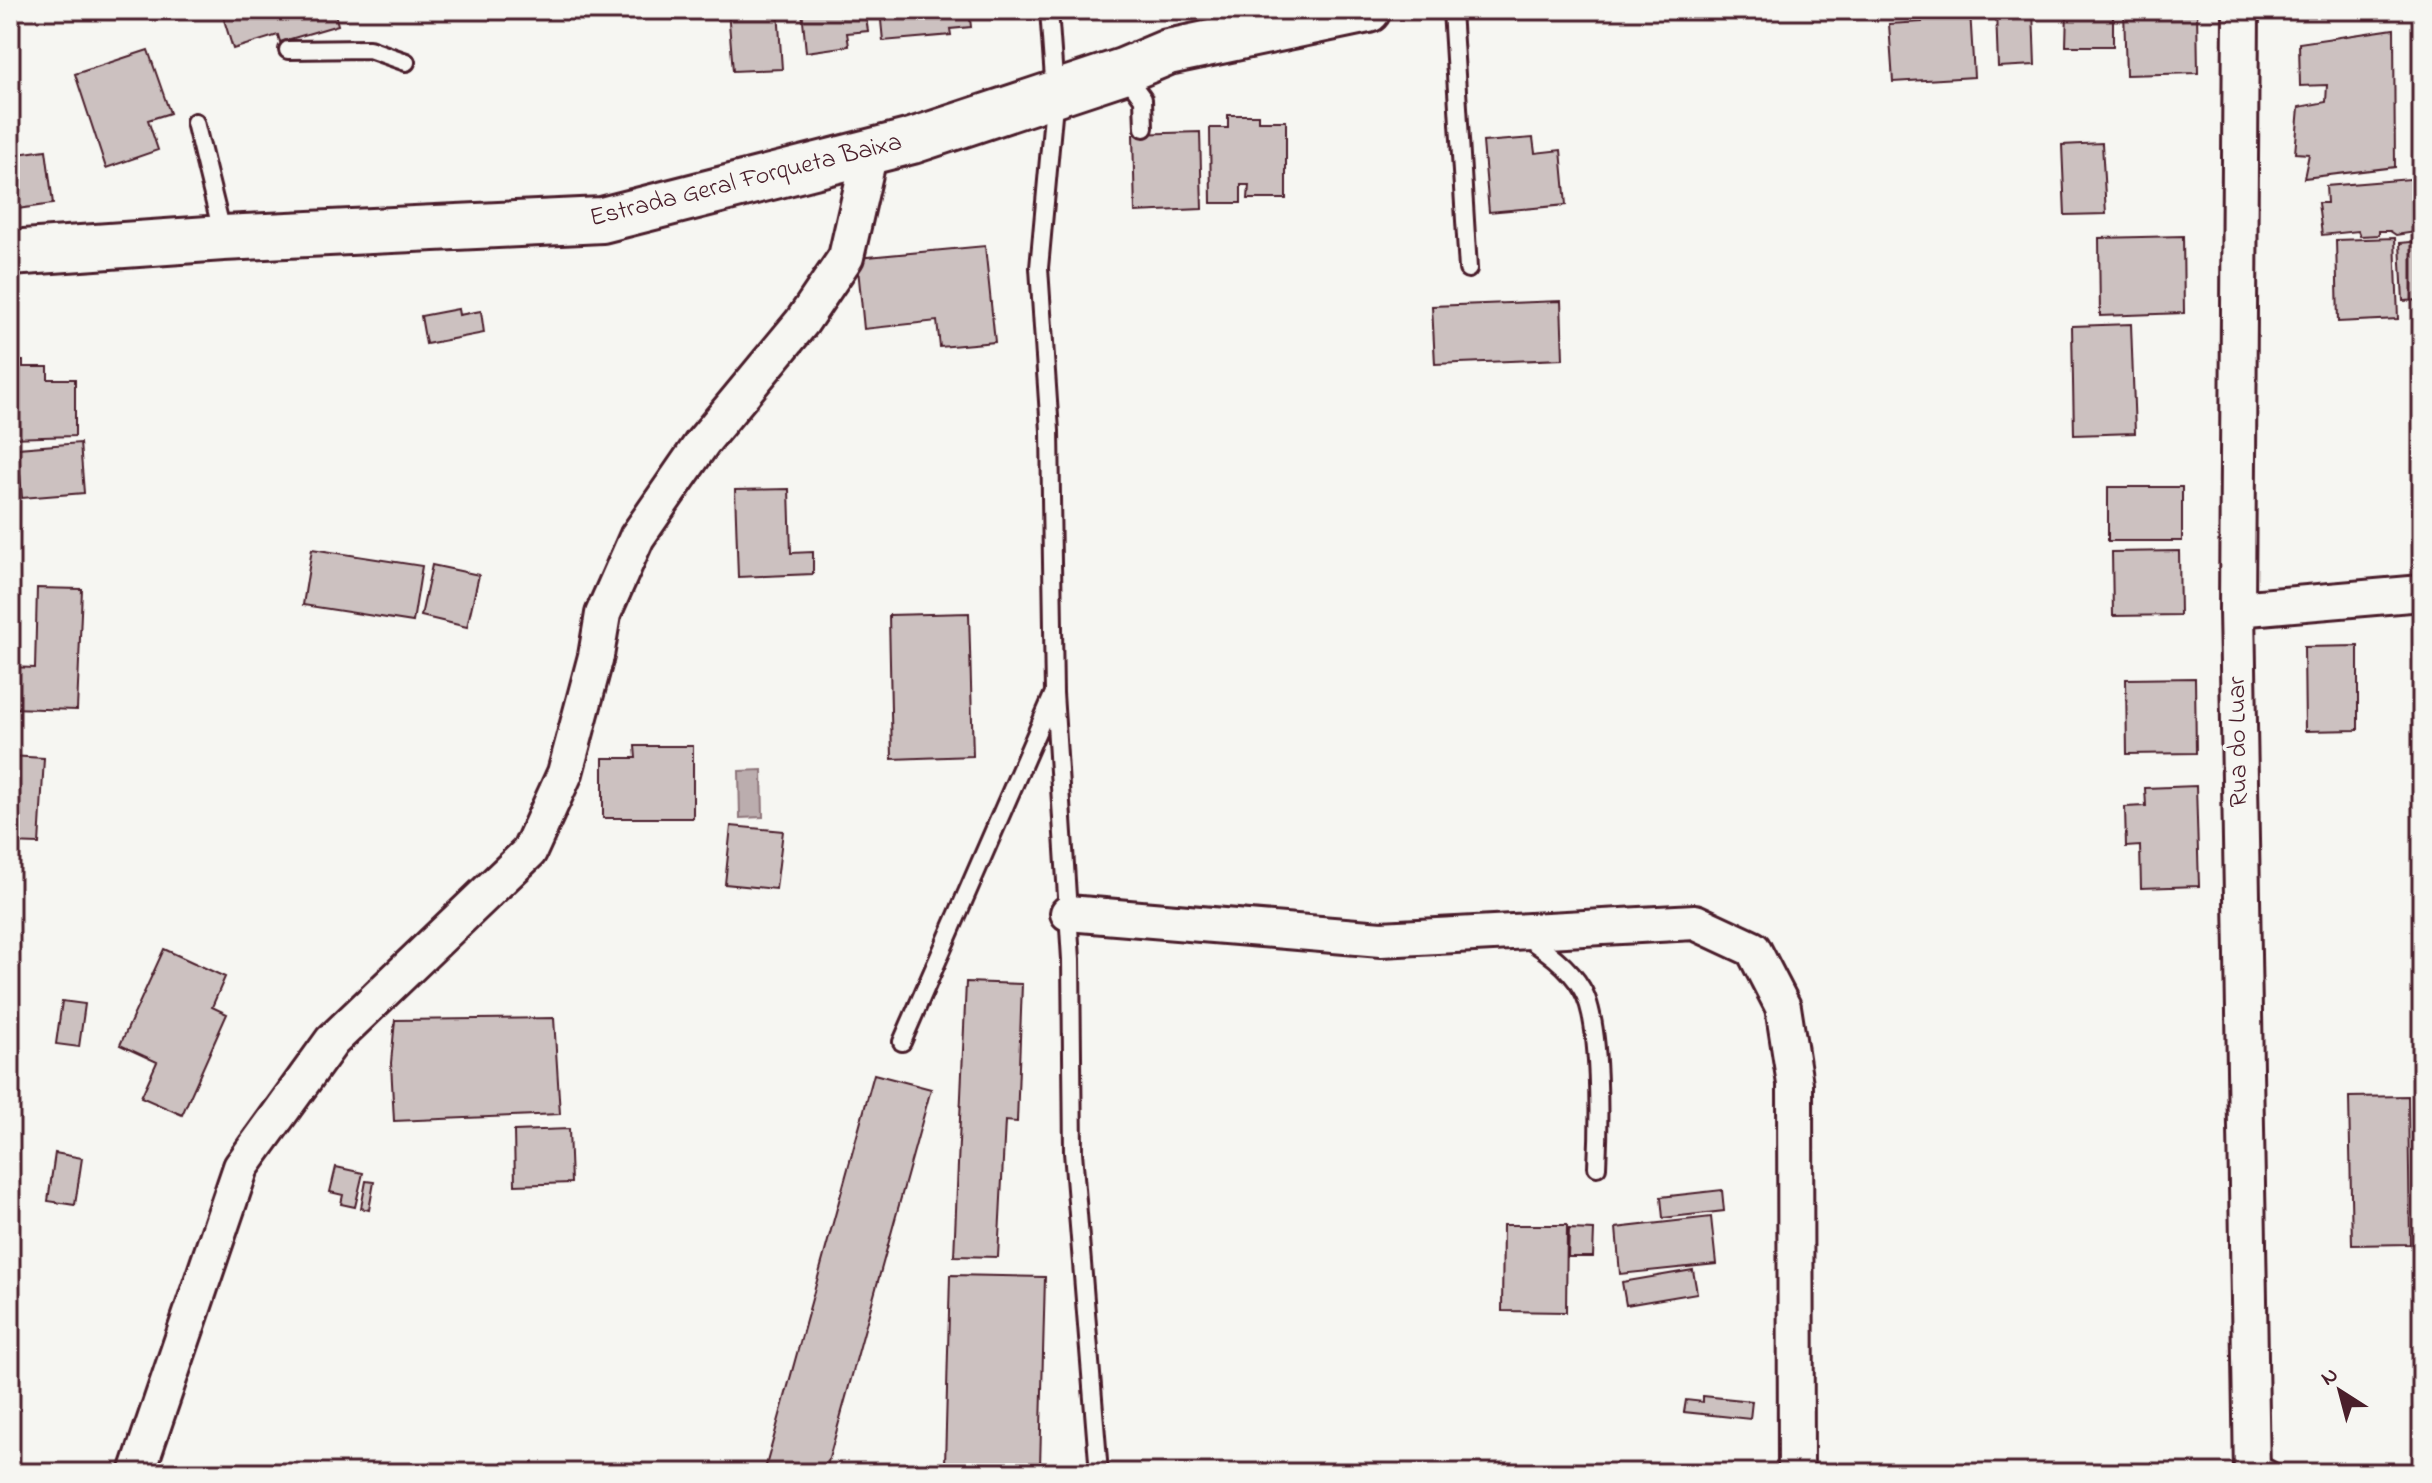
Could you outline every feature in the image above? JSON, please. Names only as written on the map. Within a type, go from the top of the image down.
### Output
[{"type":"street","name":"Estrada Geral Forqueta Baixa","points":[[10,253],[223,238],[602,220],[870,152],[1123,71],[1168,52],[1368,10]]},
{"type":"street","name":"Rua do Luar","points":[[2241,10],[2237,609],[2260,1469]]},
{"type":"street","points":[[137,1473],[241,1167],[332,1041],[529,852],[565,773],[596,656],[603,614],[637,537],[702,443],[802,322],[846,257],[870,152]]},
{"type":"street","points":[[2237,609],[2422,593]]},
{"type":"street","points":[[1068,913],[1381,939],[1695,922],[1753,949],[1783,1007],[1795,1084],[1796,1473]]},
{"type":"lane","points":[[1049,10],[1055,93],[1039,268],[1050,431],[1054,693],[1068,913],[1073,1152],[1099,1473]]},
{"type":"lane","points":[[1452,10],[1468,269]]},
{"type":"lane","points":[[288,50],[369,49],[406,62]]},
{"type":"lane","points":[[1123,71],[1143,99],[1144,128]]},
{"type":"lane","points":[[195,122],[223,238]]},
{"type":"lane","points":[[902,1042],[1054,693]]},
{"type":"lane","points":[[1518,932],[1549,953],[1583,990],[1593,1035],[1600,1103],[1597,1167]]},
{"type":"shaded area","points":[[762,770],[763,817],[740,818],[739,771]]},
{"type":"building","points":[[221,10],[334,10],[338,25],[280,42],[278,35],[233,49]]},
{"type":"building","points":[[728,10],[778,10],[782,69],[733,71]]},
{"type":"building","points":[[802,10],[865,10],[868,31],[847,33],[849,46],[806,52]]},
{"type":"building","points":[[880,10],[969,10],[971,27],[950,29],[951,35],[883,41]]},
{"type":"building","points":[[1921,10],[1970,10],[1974,77],[1893,82],[1889,24],[1922,22]]},
{"type":"building","points":[[1996,10],[2033,10],[2035,65],[1998,67]]},
{"type":"building","points":[[2067,10],[2113,10],[2113,46],[2066,46]]},
{"type":"building","points":[[2124,10],[2197,10],[2198,73],[2126,75]]},
{"type":"building","points":[[2394,29],[2395,167],[2304,178],[2309,154],[2295,153],[2299,107],[2326,102],[2327,85],[2300,86],[2299,43]]},
{"type":"building","points":[[148,50],[170,113],[148,120],[158,150],[106,168],[75,74]]},
{"type":"building","points":[[1228,115],[1258,115],[1258,121],[1286,121],[1286,199],[1248,199],[1249,185],[1241,185],[1241,203],[1211,203],[1210,128],[1228,128]]},
{"type":"building","points":[[1200,132],[1202,209],[1135,212],[1133,134]]},
{"type":"building","points":[[1533,138],[1535,153],[1561,150],[1566,205],[1489,212],[1483,142]]},
{"type":"building","points":[[2102,143],[2106,214],[2065,215],[2062,145]]},
{"type":"building","points":[[46,150],[53,204],[10,210],[10,155]]},
{"type":"building","points":[[2422,178],[2422,231],[2396,235],[2390,231],[2379,231],[2379,235],[2360,236],[2358,231],[2322,235],[2318,203],[2327,203],[2326,186]]},
{"type":"building","points":[[2183,236],[2184,313],[2100,316],[2099,238]]},
{"type":"building","points":[[2395,238],[2398,319],[2338,322],[2336,240]]},
{"type":"building","points":[[2422,241],[2422,300],[2403,301],[2400,243]]},
{"type":"building","points":[[985,246],[995,342],[940,347],[937,321],[864,329],[857,258]]},
{"type":"building","points":[[1561,301],[1563,359],[1435,364],[1432,306]]},
{"type":"building","points":[[458,309],[459,315],[481,311],[484,333],[426,344],[421,316]]},
{"type":"building","points":[[2131,324],[2135,433],[2074,435],[2072,326]]},
{"type":"building","points":[[10,361],[23,361],[23,367],[48,367],[48,379],[75,379],[75,436],[10,438]]},
{"type":"building","points":[[80,443],[84,493],[22,498],[18,448]]},
{"type":"building","points":[[2108,487],[2182,487],[2182,541],[2108,541]]},
{"type":"building","points":[[789,489],[791,553],[813,552],[813,574],[738,577],[735,490]]},
{"type":"building","points":[[312,549],[422,566],[413,622],[303,605]]},
{"type":"building","points":[[2179,551],[2180,615],[2113,616],[2112,552]]},
{"type":"building","points":[[432,565],[479,575],[467,627],[421,616]]},
{"type":"building","points":[[37,588],[82,589],[77,710],[10,708],[10,667],[35,668]]},
{"type":"building","points":[[969,613],[973,756],[892,759],[889,615]]},
{"type":"building","points":[[2358,646],[2358,730],[2305,731],[2304,647]]},
{"type":"building","points":[[2195,678],[2196,753],[2127,754],[2126,679]]},
{"type":"building","points":[[635,746],[693,746],[693,818],[603,818],[603,758],[636,758]]},
{"type":"building","points":[[10,756],[44,758],[39,844],[10,843]]},
{"type":"building","points":[[2196,786],[2199,886],[2141,888],[2140,846],[2126,847],[2125,807],[2146,806],[2145,788]]},
{"type":"building","points":[[731,826],[783,831],[776,889],[725,884]]},
{"type":"building","points":[[164,949],[225,977],[212,1007],[227,1014],[182,1115],[141,1097],[157,1062],[120,1045]]},
{"type":"building","points":[[966,982],[1022,984],[1017,1122],[1005,1121],[998,1257],[954,1256]]},
{"type":"building","points":[[62,1001],[85,1004],[79,1047],[56,1044]]},
{"type":"building","points":[[554,1018],[560,1114],[394,1121],[391,1063],[395,1020]]},
{"type":"building","points":[[874,1074],[931,1089],[825,1473],[764,1473]]},
{"type":"building","points":[[2408,1096],[2410,1244],[2352,1245],[2349,1097]]},
{"type":"building","points":[[569,1129],[571,1183],[515,1185],[514,1131]]},
{"type":"building","points":[[55,1153],[82,1158],[75,1205],[48,1201]]},
{"type":"building","points":[[336,1167],[363,1173],[355,1207],[341,1204],[343,1195],[330,1192]]},
{"type":"building","points":[[366,1181],[374,1182],[369,1210],[361,1208]]},
{"type":"building","points":[[1722,1190],[1724,1211],[1663,1218],[1661,1197]]},
{"type":"building","points":[[1711,1217],[1716,1264],[1620,1274],[1616,1228]]},
{"type":"building","points":[[1503,1225],[1567,1225],[1566,1312],[1502,1311]]},
{"type":"building","points":[[1569,1229],[1594,1230],[1593,1257],[1568,1257]]},
{"type":"building","points":[[1693,1270],[1697,1293],[1626,1305],[1622,1282]]},
{"type":"building","points":[[950,1275],[1045,1277],[1040,1467],[945,1465]]},
{"type":"building","points":[[1703,1396],[1752,1401],[1750,1419],[1684,1412],[1686,1400],[1703,1402]]}]
